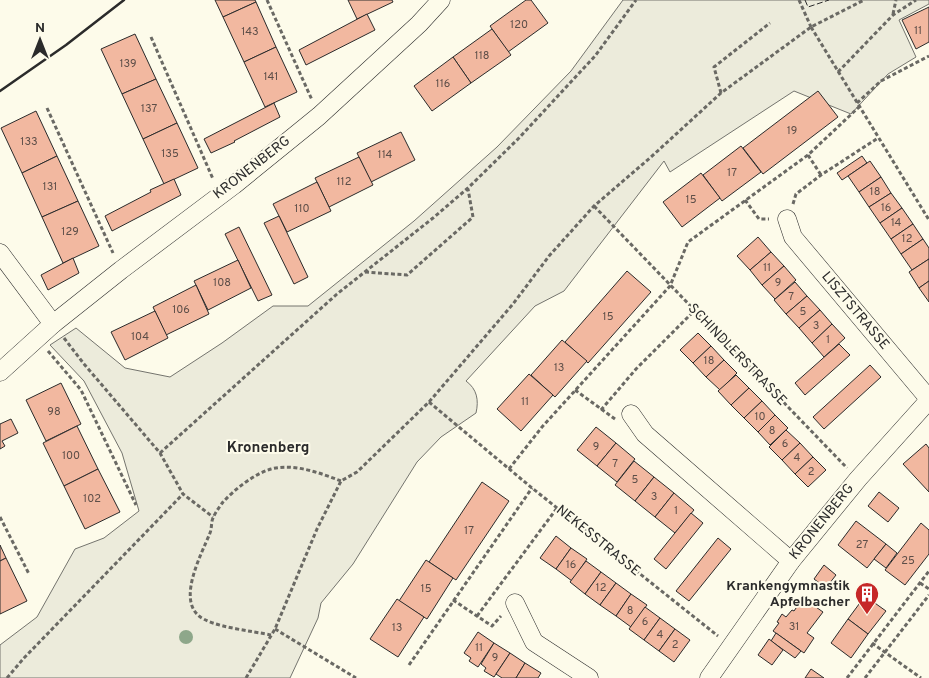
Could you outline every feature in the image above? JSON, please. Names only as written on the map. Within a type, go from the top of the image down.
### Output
[{"type":"street","name":"KRONENBERG","points":[[0,372],[53,324],[234,185],[319,116],[419,24],[440,0]]},
{"type":"street","name":"LISZTSTRASSE","points":[[787,219],[793,237],[929,400]]},
{"type":"street","points":[[0,253],[53,324]]},
{"type":"street","name":"KRONENBERG","points":[[709,678],[730,645],[790,561],[858,479],[929,400]]},
{"type":"street","points":[[632,414],[645,434],[790,561]]},
{"type":"street","points":[[515,603],[534,642],[589,678]]},
{"type":"path","points":[[267,0],[319,116]]},
{"type":"path","points":[[160,453],[336,294],[468,188],[518,139],[595,56],[636,0]]},
{"type":"path","points":[[799,0],[811,27],[929,220]]},
{"type":"path","points":[[246,678],[275,629],[317,529],[341,481],[357,472],[429,402],[513,304],[549,256],[594,206],[721,93],[811,27],[864,0]]},
{"type":"path","points":[[893,14],[896,0]]},
{"type":"path","points":[[838,72],[893,14],[916,0]]},
{"type":"path","points":[[721,93],[714,67],[770,23]]},
{"type":"path","points":[[151,37],[220,194]]},
{"type":"path","points":[[509,469],[575,390],[670,286],[688,242],[808,155],[881,81],[929,56]]},
{"type":"path","points":[[47,108],[121,270]]},
{"type":"path","points":[[745,200],[759,219],[787,219],[796,194],[821,175],[878,138]]},
{"type":"path","points":[[808,155],[821,175]]},
{"type":"path","points":[[364,272],[407,275],[473,217],[468,188]]},
{"type":"path","name":"SCHINDLERSTRASSE","points":[[594,206],[858,479]]},
{"type":"path","points":[[601,410],[636,370],[694,311]]},
{"type":"path","points":[[53,324],[84,364],[160,453],[183,494],[213,517]]},
{"type":"path","points":[[38,339],[81,390],[136,505]]},
{"type":"path","points":[[575,390],[614,419],[632,414]]},
{"type":"path","name":"NEKESSTRASSE","points":[[429,402],[532,488],[730,645]]},
{"type":"path","points":[[271,635],[214,624],[203,620],[196,614],[191,603],[190,591],[201,554],[211,530],[213,517],[223,502],[248,480],[270,470],[286,467],[313,471],[341,481]]},
{"type":"path","points":[[409,666],[532,488]]},
{"type":"path","points":[[7,678],[183,494]]},
{"type":"path","points":[[477,616],[557,508]]},
{"type":"path","points":[[0,517],[29,574]]},
{"type":"path","points":[[847,678],[929,571]]},
{"type":"path","points":[[920,583],[929,589]]},
{"type":"path","points":[[865,678],[929,595]]},
{"type":"path","points":[[453,600],[492,626],[515,603]]},
{"type":"path","points":[[275,629],[356,678]]},
{"type":"path","points":[[872,643],[921,678]]},
{"type":"shaded area","points":[[623,0],[929,0],[929,4],[899,20],[916,57],[888,74],[851,114],[794,91],[670,172],[664,161],[564,291],[535,306],[466,381],[473,388],[476,395],[476,413],[441,437],[417,462],[353,564],[321,603],[318,618],[290,678],[0,678],[0,645],[37,617],[75,549],[104,538],[139,511],[122,453],[84,381],[50,345],[76,328],[125,368],[170,377],[222,343],[273,306],[308,306],[414,221],[497,147],[571,71]]},
{"type":"building","points":[[215,0],[255,0],[256,2],[223,17]]},
{"type":"building","points":[[348,0],[392,0],[393,2],[357,19]]},
{"type":"building","points":[[526,0],[531,0],[548,23],[508,52],[490,26]]},
{"type":"building","points":[[256,2],[276,47],[244,62],[223,17]]},
{"type":"building","points":[[929,7],[929,42],[916,49],[902,20]]},
{"type":"building","points":[[367,14],[375,30],[306,65],[299,50]]},
{"type":"building","points":[[492,29],[511,55],[471,83],[453,57]]},
{"type":"building","points":[[135,34],[156,79],[122,94],[101,49]]},
{"type":"building","points":[[276,47],[297,92],[265,107],[244,62]]},
{"type":"building","points":[[453,57],[471,83],[432,111],[414,86]]},
{"type":"building","points":[[156,79],[177,123],[143,139],[122,94]]},
{"type":"building","points":[[818,91],[838,117],[763,174],[743,148]]},
{"type":"building","points":[[274,103],[280,117],[211,153],[204,139]]},
{"type":"building","points":[[36,111],[57,156],[22,173],[1,128]]},
{"type":"building","points":[[177,123],[198,168],[164,184],[143,139]]},
{"type":"building","points":[[401,132],[415,160],[371,182],[357,153]]},
{"type":"building","points":[[741,146],[761,172],[722,201],[703,175]]},
{"type":"building","points":[[57,156],[78,201],[42,217],[22,173]]},
{"type":"building","points":[[862,156],[867,163],[842,180],[837,173]]},
{"type":"building","points":[[359,157],[373,185],[329,207],[315,178]]},
{"type":"building","points":[[870,161],[881,177],[859,192],[848,176]]},
{"type":"building","points":[[701,173],[720,198],[682,227],[663,202]]},
{"type":"building","points":[[881,177],[891,193],[869,207],[859,192]]},
{"type":"building","points":[[174,179],[181,195],[112,231],[105,216],[151,192],[150,190]]},
{"type":"building","points":[[317,182],[331,211],[287,232],[273,204]]},
{"type":"building","points":[[891,193],[902,208],[880,223],[869,207]]},
{"type":"building","points":[[78,201],[99,246],[63,263],[42,217]]},
{"type":"building","points":[[902,208],[913,224],[891,239],[880,223]]},
{"type":"building","points":[[279,216],[308,277],[294,284],[264,223]]},
{"type":"building","points":[[913,224],[923,239],[901,254],[891,239]]},
{"type":"building","points":[[239,227],[272,295],[258,301],[225,234]]},
{"type":"building","points":[[758,237],[771,252],[750,270],[737,256]]},
{"type":"building","points":[[923,239],[929,248],[929,259],[912,270],[901,254]]},
{"type":"building","points":[[771,252],[784,266],[762,285],[750,270]]},
{"type":"building","points":[[73,258],[79,273],[48,290],[41,275]]},
{"type":"building","points":[[929,259],[929,281],[919,288],[909,272]]},
{"type":"building","points":[[238,260],[251,288],[208,310],[194,281]]},
{"type":"building","points":[[784,266],[796,280],[775,299],[762,285]]},
{"type":"building","points":[[627,271],[651,292],[588,363],[565,342]]},
{"type":"building","points":[[929,281],[929,302],[919,288]]},
{"type":"building","points":[[795,282],[807,296],[786,314],[774,300]]},
{"type":"building","points":[[196,285],[209,314],[166,335],[153,307]]},
{"type":"building","points":[[807,296],[820,310],[799,328],[786,314]]},
{"type":"building","points":[[820,310],[832,324],[812,343],[799,328]]},
{"type":"building","points":[[155,311],[168,338],[125,360],[111,332]]},
{"type":"building","points":[[832,324],[845,338],[824,357],[812,343]]},
{"type":"building","points":[[698,333],[711,346],[693,363],[680,350]]},
{"type":"building","points":[[562,340],[587,361],[555,397],[531,375]]},
{"type":"building","points":[[839,344],[850,355],[805,395],[795,383]]},
{"type":"building","points":[[711,346],[724,360],[706,377],[693,363]]},
{"type":"building","points":[[724,360],[737,373],[720,390],[706,377]]},
{"type":"building","points":[[870,365],[881,377],[824,429],[813,417]]},
{"type":"building","points":[[529,374],[553,395],[521,431],[497,409]]},
{"type":"building","points":[[736,375],[749,388],[731,405],[718,391]]},
{"type":"building","points":[[61,383],[81,424],[46,441],[26,400]]},
{"type":"building","points":[[749,388],[762,401],[744,418],[731,405]]},
{"type":"building","points":[[762,401],[775,415],[758,432],[744,418]]},
{"type":"building","points":[[775,415],[788,428],[770,445],[758,432]]},
{"type":"building","points":[[11,419],[18,433],[2,441],[5,446],[0,449],[0,424]]},
{"type":"building","points":[[77,426],[98,469],[64,486],[43,443]]},
{"type":"building","points":[[596,427],[616,443],[597,466],[577,450]]},
{"type":"building","points":[[786,430],[800,443],[782,460],[769,447]]},
{"type":"building","points":[[616,443],[635,459],[617,482],[597,466]]},
{"type":"building","points":[[800,443],[813,457],[795,474],[782,460]]},
{"type":"building","points":[[926,444],[929,448],[929,492],[903,464]]},
{"type":"building","points":[[813,457],[826,470],[808,487],[795,474]]},
{"type":"building","points":[[634,461],[654,477],[635,501],[615,485]]},
{"type":"building","points":[[98,469],[120,512],[85,529],[64,486]]},
{"type":"building","points":[[654,477],[674,493],[655,517],[635,501]]},
{"type":"building","points":[[482,482],[509,501],[456,580],[429,562]]},
{"type":"building","points":[[879,492],[899,508],[888,522],[868,506]]},
{"type":"building","points":[[674,493],[694,510],[675,533],[655,517]]},
{"type":"building","points":[[691,513],[703,523],[666,569],[654,559]]},
{"type":"building","points":[[856,521],[886,544],[867,568],[838,545]]},
{"type":"building","points":[[921,523],[929,530],[929,554],[905,585],[885,570]]},
{"type":"building","points":[[556,536],[571,548],[556,569],[540,558]]},
{"type":"building","points":[[718,538],[731,549],[689,601],[676,591]]},
{"type":"building","points":[[886,544],[897,553],[886,568],[874,559]]},
{"type":"building","points":[[0,545],[6,558],[0,561]]},
{"type":"building","points":[[571,548],[587,559],[572,581],[556,569]]},
{"type":"building","points":[[6,558],[27,601],[0,614],[0,561]]},
{"type":"building","points":[[426,560],[453,578],[427,619],[399,601]]},
{"type":"building","points":[[586,561],[601,572],[585,594],[570,582]]},
{"type":"building","points":[[824,565],[836,575],[826,588],[814,579]]},
{"type":"building","points":[[601,572],[616,583],[600,605],[585,594]]},
{"type":"building","points":[[616,583],[631,594],[616,616],[600,605]]},
{"type":"building","points":[[631,594],[647,605],[631,627],[616,616]]},
{"type":"building","name":"Krankengymnastik Apfelbacher","points":[[865,596],[886,611],[868,634],[848,619]]},
{"type":"building","points":[[803,598],[823,612],[807,633],[814,638],[804,653],[773,631],[779,623],[777,622],[782,614],[786,617],[792,610],[794,611]]},
{"type":"building","points":[[397,599],[424,617],[398,657],[370,639]]},
{"type":"building","points":[[645,607],[660,618],[644,640],[629,629]]},
{"type":"building","points":[[660,618],[675,629],[659,651],[644,640]]},
{"type":"building","points":[[848,619],[868,634],[851,658],[831,643]]},
{"type":"building","points":[[675,629],[690,640],[674,662],[659,651]]},
{"type":"building","points":[[478,632],[494,643],[478,667],[469,661],[471,658],[464,653]]},
{"type":"building","points":[[776,633],[801,651],[795,658],[771,641]]},
{"type":"building","points":[[769,639],[783,650],[772,665],[758,655]]},
{"type":"building","points":[[494,643],[510,653],[494,677],[484,671],[486,668],[481,664]]},
{"type":"building","points":[[510,653],[525,663],[516,678],[502,678],[496,674]]},
{"type":"building","points":[[525,663],[541,673],[538,678],[516,678]]},
{"type":"building","points":[[811,669],[824,678],[805,678]]},
{"type":"fence","points":[[805,0],[808,7],[829,0]]},
{"type":"wall","points":[[0,91],[66,45],[124,0]]},
{"type":"place","name":"Krankengymnastik Apfelbacher","points":[[867,615]]},
{"type":"district","name":"Kronenberg","points":[[268,448]]}]
